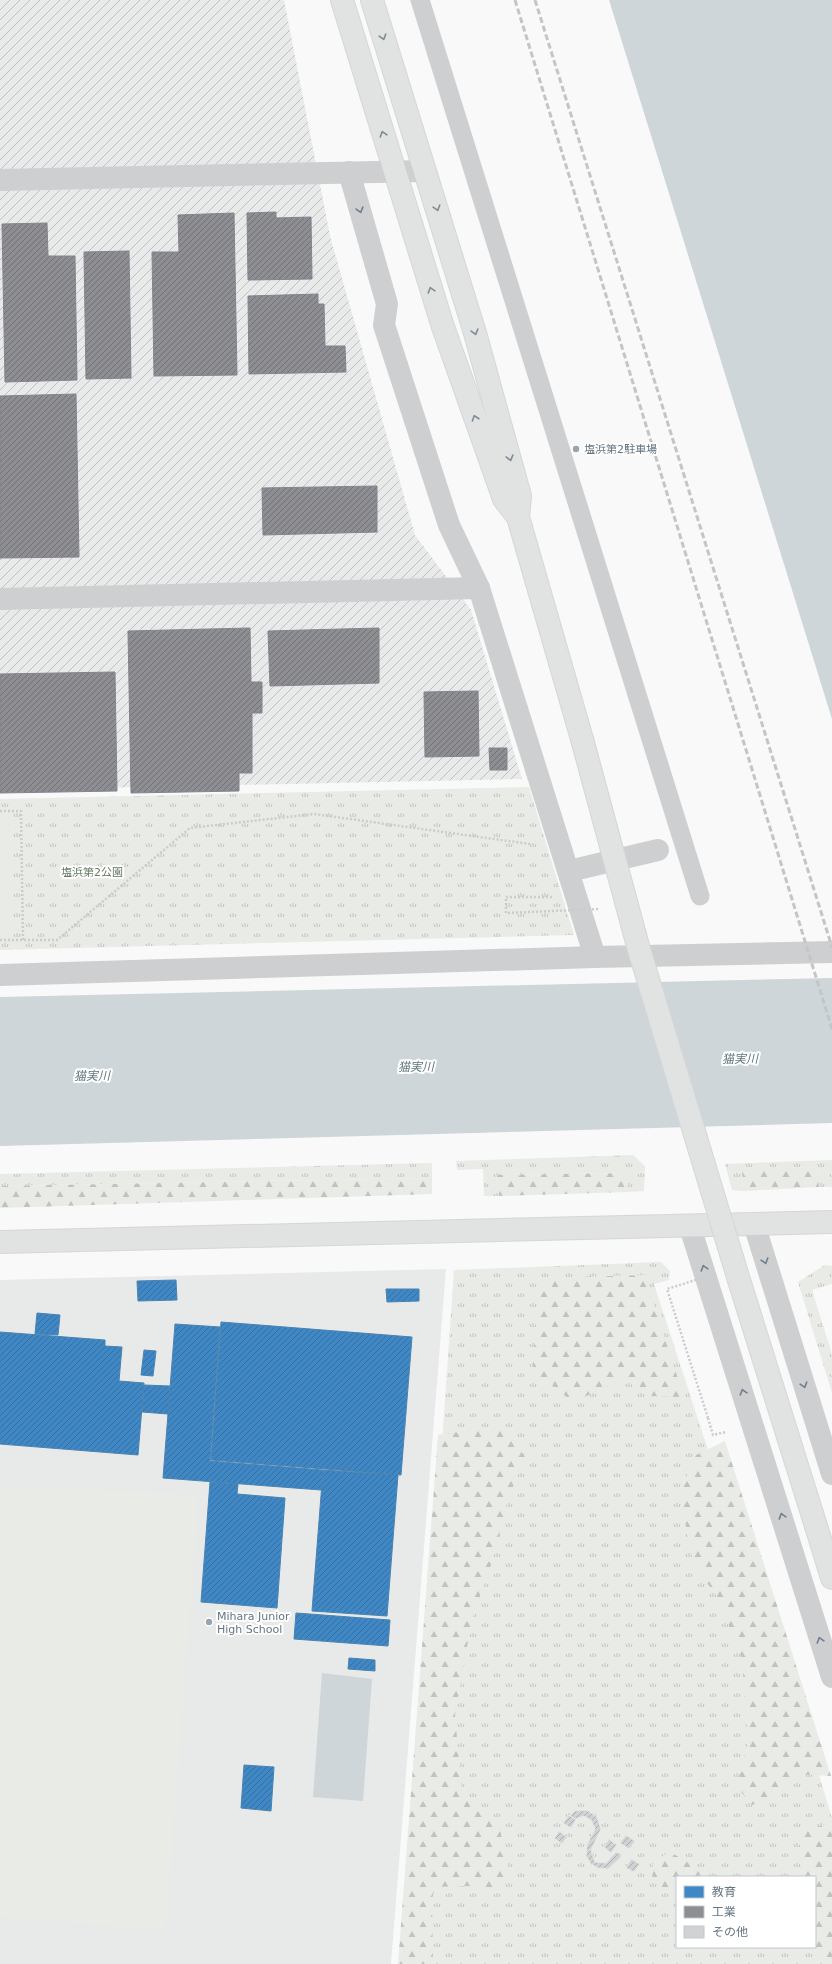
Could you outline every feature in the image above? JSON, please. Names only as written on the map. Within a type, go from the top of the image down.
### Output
[{"type":"street","points":[[342,0],[443,327],[504,499],[518,517]]},
{"type":"street","points":[[372,0],[475,333],[520,496],[518,517],[582,739],[638,946],[738,1277],[832,1578]]},
{"type":"street","points":[[0,180],[425,171]]},
{"type":"street","points":[[350,172],[387,304],[384,326],[449,525],[480,588],[595,957]]},
{"type":"street","points":[[0,599],[480,588]]},
{"type":"street","points":[[568,871],[658,850]]},
{"type":"street","points":[[0,975],[595,957],[832,952]]},
{"type":"street","points":[[0,1242],[690,1227],[832,1222]]},
{"type":"street","points":[[754,1224],[832,1474]]},
{"type":"street","points":[[690,1227],[832,1677]]},
{"type":"lane","points":[[420,0],[700,896]]},
{"type":"lane","points":[[658,850],[684,844]]},
{"type":"path","points":[[0,811],[21,810],[23,940]]},
{"type":"path","points":[[0,940],[57,940],[190,828],[314,814],[560,848]]},
{"type":"path","points":[[552,896],[506,897],[506,913],[603,909]]},
{"type":"path","points":[[710,1276],[667,1289],[713,1435],[729,1431]]},
{"type":"shaded area","points":[[0,0],[284,0],[330,236],[415,535],[471,610],[522,779],[0,790]]},
{"type":"shaded area","name":"Mihara Junior High School","points":[[446,1269],[391,1964],[0,1964],[0,1280]]},
{"type":"green space","name":"塩浜第2公園","points":[[529,787],[574,935],[0,950],[0,799]]},
{"type":"green space","points":[[0,821],[8,821],[10,930],[0,930]]},
{"type":"green space","points":[[633,1155],[645,1166],[644,1191],[627,1192],[627,1173],[496,1175],[499,1196],[484,1196],[483,1169],[457,1170],[456,1161]]},
{"type":"green space","points":[[832,1160],[832,1187],[819,1187],[817,1167],[742,1170],[743,1191],[732,1190],[725,1164]]},
{"type":"green space","points":[[432,1163],[432,1178],[0,1186],[0,1174]]},
{"type":"green space","points":[[817,1167],[819,1187],[743,1191],[742,1169]]},
{"type":"green space","points":[[627,1173],[627,1192],[499,1196],[496,1175]]},
{"type":"green space","points":[[432,1178],[432,1194],[0,1208],[0,1186]]},
{"type":"green space","points":[[661,1262],[670,1271],[669,1280],[654,1284],[708,1450],[722,1454],[832,1818],[832,1964],[406,1964],[454,1270]]},
{"type":"green space","points":[[825,1265],[832,1266],[832,1284],[812,1290],[832,1354],[832,1393],[798,1282]]},
{"type":"green space","points":[[644,1275],[684,1397],[648,1396],[624,1379],[573,1402],[533,1371],[538,1278]]},
{"type":"green space","points":[[503,1426],[525,1457],[508,1499],[492,1562],[472,1619],[455,1715],[462,1795],[500,1830],[508,1865],[499,1889],[467,1886],[435,1887],[432,1899],[433,1964],[398,1964],[438,1435]]},
{"type":"green space","points":[[725,1441],[831,1776],[796,1774],[770,1799],[752,1805],[737,1787],[748,1743],[742,1659],[717,1596],[694,1566],[679,1493],[696,1455]]},
{"type":"green space","points":[[0,1486],[199,1494],[166,1930],[0,1917]]},
{"type":"green space","points":[[832,1822],[832,1964],[823,1964],[816,1946],[816,1876],[802,1876],[798,1852],[801,1832]]},
{"type":"green space","points":[[669,1851],[709,1876],[676,1876],[676,1891],[668,1890],[652,1881],[653,1864]]},
{"type":"water","points":[[609,0],[832,0],[832,719]]},
{"type":"water","name":"猫実川","points":[[832,978],[832,1123],[0,1146],[0,997]]},
{"type":"water","points":[[322,1673],[372,1679],[363,1801],[313,1797]]},
{"type":"building: 教育","points":[[176,1280],[177,1300],[138,1301],[137,1281]]},
{"type":"building: 教育","points":[[386,1289],[419,1289],[419,1301],[387,1302]]},
{"type":"building: 教育","points":[[37,1313],[60,1315],[58,1335],[35,1334]]},
{"type":"building: 教育","points":[[221,1322],[412,1337],[401,1475],[211,1460]]},
{"type":"building: 教育","points":[[175,1324],[220,1327],[210,1461],[323,1470],[321,1490],[163,1478]]},
{"type":"building: 教育","points":[[0,1332],[105,1340],[105,1346],[122,1347],[119,1381],[144,1383],[138,1455],[0,1444]]},
{"type":"building: 教育","points":[[144,1350],[156,1351],[153,1376],[141,1375]]},
{"type":"building: 教育","points":[[144,1385],[170,1386],[168,1414],[142,1412]]},
{"type":"building: 教育","points":[[323,1470],[398,1475],[387,1616],[312,1611]]},
{"type":"building: 教育","points":[[210,1482],[238,1484],[237,1494],[285,1498],[277,1608],[201,1602]]},
{"type":"building: 教育","points":[[296,1613],[390,1620],[388,1646],[294,1639]]},
{"type":"building: 教育","points":[[349,1658],[375,1660],[375,1671],[348,1669]]},
{"type":"building: 教育","points":[[244,1765],[274,1767],[271,1811],[241,1808]]},
{"type":"building: 工業","points":[[276,212],[276,218],[311,217],[312,279],[248,280],[247,213]]},
{"type":"building: 工業","points":[[234,213],[237,375],[154,376],[152,252],[179,252],[178,215]]},
{"type":"building: 工業","points":[[47,223],[48,256],[75,256],[77,380],[5,382],[2,224]]},
{"type":"building: 工業","points":[[129,251],[131,378],[86,379],[84,252]]},
{"type":"building: 工業","points":[[318,294],[318,304],[324,304],[325,346],[345,346],[346,372],[249,374],[248,296]]},
{"type":"building: 工業","points":[[76,394],[79,557],[0,558],[0,396]]},
{"type":"building: 工業","points":[[377,486],[377,532],[263,535],[262,488]]},
{"type":"building: 工業","points":[[250,628],[251,682],[262,682],[262,713],[252,713],[252,773],[239,773],[239,791],[131,793],[128,631]]},
{"type":"building: 工業","points":[[379,628],[379,683],[270,686],[268,631]]},
{"type":"building: 工業","points":[[115,672],[117,791],[0,793],[0,674]]},
{"type":"building: 工業","points":[[478,691],[479,756],[425,757],[424,692]]},
{"type":"building: 工業","points":[[489,748],[507,748],[507,770],[490,770]]},
{"type":"building: その他","points":[[587,1810],[597,1817],[601,1829],[591,1850],[595,1862],[606,1863],[616,1852],[621,1854],[621,1857],[608,1869],[598,1868],[591,1864],[586,1856],[587,1845],[595,1829],[591,1820],[584,1816],[575,1819],[570,1816],[574,1811]]},
{"type":"building: その他","points":[[569,1815],[576,1820],[571,1828],[563,1823]]},
{"type":"building: その他","points":[[559,1831],[567,1837],[562,1844],[554,1838]]},
{"type":"building: その他","points":[[626,1835],[635,1841],[629,1849],[620,1843]]},
{"type":"building: その他","points":[[609,1839],[617,1845],[611,1853],[604,1847]]},
{"type":"building: その他","points":[[631,1859],[640,1864],[634,1872],[626,1868]]},
{"type":"railway","points":[[515,0],[832,1029]]},
{"type":"railway","points":[[535,0],[832,947]]},
{"type":"place","name":"塩浜第2駐車場","points":[[576,449]]},
{"type":"place","name":"Mihara Junior High School","points":[[209,1622]]}]
